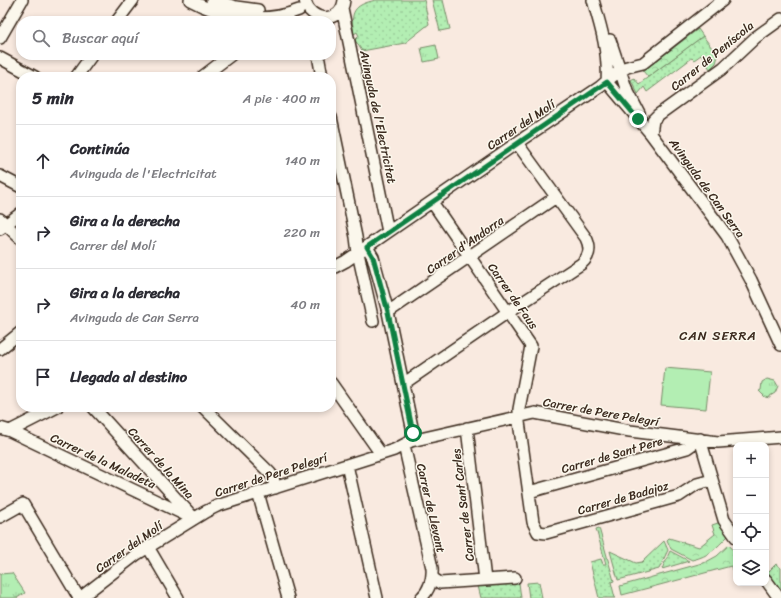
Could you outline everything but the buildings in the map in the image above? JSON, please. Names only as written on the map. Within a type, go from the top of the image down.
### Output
[{"type":"street","points":[[0,38],[22,0]]},
{"type":"street","points":[[121,16],[133,0]]},
{"type":"street","points":[[190,0],[222,14],[239,16]]},
{"type":"street","points":[[212,0],[253,10],[307,10],[319,16]]},
{"type":"street","points":[[593,0],[606,50],[608,66],[607,82],[626,88]]},
{"type":"street","name":"Avinguda de Can Serra","points":[[599,0],[626,88],[651,134]]},
{"type":"street","name":"Carrer del Molí","points":[[336,266],[367,247],[627,67],[643,63],[723,0]]},
{"type":"street","points":[[334,16],[339,13],[343,4]]},
{"type":"street","name":"Avinguda de l'Electricitat","points":[[343,4],[388,232]]},
{"type":"street","points":[[275,16],[307,10]]},
{"type":"street","name":"Carrer de Peníscola","points":[[651,134],[652,120],[723,68],[756,37],[781,19]]},
{"type":"street","points":[[0,58],[27,72]]},
{"type":"street","points":[[80,72],[88,60]]},
{"type":"street","points":[[209,72],[224,60]]},
{"type":"street","points":[[319,60],[321,72]]},
{"type":"street","name":"Avinguda de Can Serra","points":[[607,82],[651,134],[727,236],[751,280],[781,345]]},
{"type":"street","points":[[336,142],[373,321]]},
{"type":"street","points":[[403,384],[581,264],[587,258],[590,251],[586,238],[517,143]]},
{"type":"street","points":[[0,176],[16,184]]},
{"type":"street","name":"Carrer d'Andorra","points":[[388,312],[556,197]]},
{"type":"street","name":"Carrer de Faus","points":[[432,202],[529,343],[531,349],[519,409],[519,416],[533,522],[538,532]]},
{"type":"street","points":[[16,216],[2,224],[16,235]]},
{"type":"street","points":[[367,247],[373,257],[388,312],[412,427],[413,433],[407,443]]},
{"type":"street","points":[[0,349],[16,336]]},
{"type":"street","points":[[336,390],[381,454]]},
{"type":"street","points":[[5,430],[45,412]]},
{"type":"street","name":"Carrer de la Mina","points":[[98,412],[194,519]]},
{"type":"street","points":[[211,412],[270,473],[273,477],[275,488]]},
{"type":"street","name":"Carrer de Pere Pelegrí","points":[[194,519],[216,506],[381,454],[407,443],[519,416],[535,414],[630,431],[718,442],[781,437]]},
{"type":"street","name":"Carrer de Sant Carles","points":[[467,428],[485,580]]},
{"type":"street","name":"Carrer de la Maladeta","points":[[5,430],[194,519]]},
{"type":"street","points":[[700,440],[724,520],[733,532]]},
{"type":"street","name":"Carrer de Sant Pere","points":[[529,492],[687,448],[700,440]]},
{"type":"street","name":"Carrer de Llevant","points":[[407,443],[432,576]]},
{"type":"street","points":[[347,465],[377,598]]},
{"type":"street","name":"Carrer de Badajoz","points":[[538,532],[546,533],[679,496],[697,484],[712,480]]},
{"type":"street","points":[[258,493],[288,598]]},
{"type":"street","points":[[0,517],[23,504],[79,598]]},
{"type":"street","name":"Carrer del Molí","points":[[79,598],[137,554],[194,519]]},
{"type":"street","points":[[148,547],[178,598]]},
{"type":"street","points":[[421,598],[424,595],[432,576],[437,582],[440,583],[515,578]]},
{"type":"street","points":[[769,584],[779,598]]},
{"type":"green space","points":[[376,0],[424,0],[429,24],[405,43],[362,51],[355,40],[359,36],[357,32],[354,34],[353,15],[362,4]]},
{"type":"green space","points":[[432,0],[443,0],[450,29],[440,31]]},
{"type":"green space","points":[[698,29],[703,36],[648,77],[643,71]]},
{"type":"green space","points":[[703,36],[718,56],[716,63],[710,69],[701,55],[694,60],[692,58],[647,92],[644,87],[638,94],[631,80],[634,78],[639,84]]},
{"type":"green space","points":[[436,45],[439,59],[424,62],[421,48]]},
{"type":"green space","points":[[665,368],[710,372],[706,409],[661,405]]},
{"type":"green space","points":[[767,379],[775,381],[778,386],[775,393],[770,396],[770,398],[765,397],[759,391],[761,390],[762,382]]},
{"type":"green space","points":[[721,522],[728,536],[712,551],[704,556],[692,560],[671,549],[667,540],[669,538],[699,547],[715,534],[712,525]]},
{"type":"green space","points":[[599,528],[614,581],[611,582],[615,598],[599,598],[590,562],[601,559],[603,564],[606,564],[596,529]]},
{"type":"green space","points":[[664,541],[668,550],[659,569],[618,580],[610,551],[636,563],[642,562]]},
{"type":"green space","points":[[729,545],[733,550],[733,570],[731,566],[622,595],[620,586],[706,562],[717,556]]},
{"type":"green space","points":[[670,551],[689,561],[662,569]]},
{"type":"green space","points":[[776,564],[781,568],[781,590],[769,573],[769,571]]},
{"type":"green space","points":[[12,573],[25,593],[17,598],[0,598],[0,574]]},
{"type":"green space","points":[[539,582],[542,598],[529,598],[527,583]]},
{"type":"green space","points":[[519,583],[521,598],[481,598],[478,586]]},
{"type":"district","name":"CAN SERRA","points":[[718,335]]},
{"type":"route","points":[[413,433],[388,312],[373,257],[367,247],[607,82],[638,119]]}]
